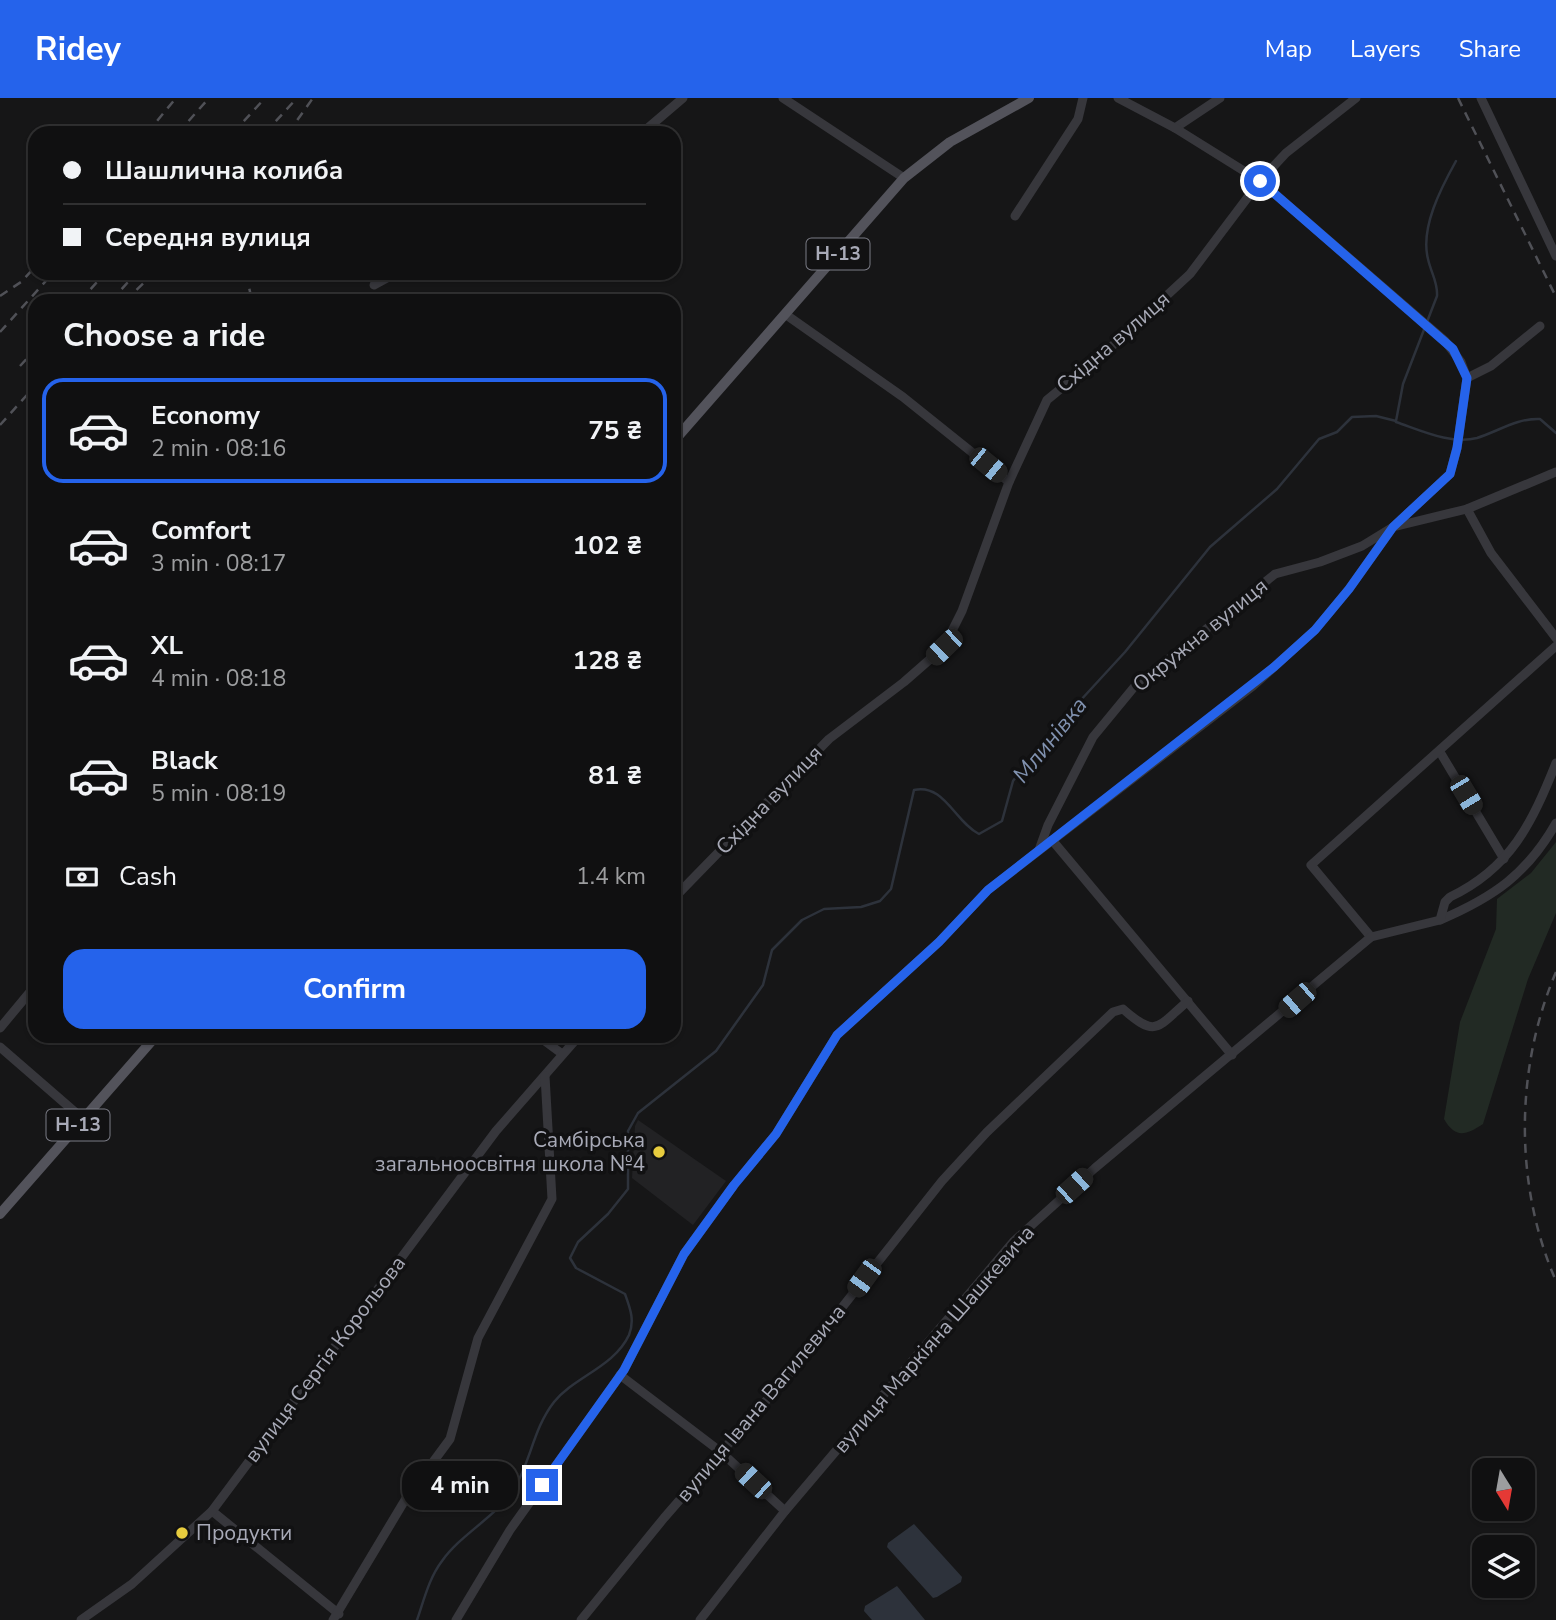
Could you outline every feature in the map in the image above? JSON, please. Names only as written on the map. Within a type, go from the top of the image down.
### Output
[{"type":"main road","name":"Н-13","points":[[681,433],[904,178],[950,142],[1029,98]]},
{"type":"main road","name":"Н-13","points":[[0,1214],[150,1043]]},
{"type":"street","points":[[650,126],[683,98]]},
{"type":"street","points":[[783,98],[904,178]]},
{"type":"street","points":[[1015,215],[1078,119],[1083,98]]},
{"type":"street","points":[[1118,98],[1175,128],[1260,181],[1453,349],[1467,378],[1491,366],[1541,326]]},
{"type":"street","points":[[1175,128],[1220,98]]},
{"type":"street","name":"Східна вулиця","points":[[681,891],[829,739],[904,682],[944,647],[962,611],[1009,482],[1047,400],[1109,349],[1190,274],[1260,181],[1286,153],[1356,98]]},
{"type":"street","points":[[1481,98],[1556,256]]},
{"type":"street","points":[[374,285],[383,280]]},
{"type":"street","points":[[785,314],[903,397],[1009,482]]},
{"type":"street","name":"Окружна вулиця","points":[[1039,850],[1048,825],[1093,737],[1135,686],[1275,574],[1362,546],[1393,527],[1450,474],[1457,448],[1467,378]]},
{"type":"street","points":[[456,1620],[510,1530],[620,1375],[684,1254],[734,1185],[776,1134],[837,1035],[939,942],[988,890],[1264,677],[1315,630],[1349,589],[1393,527],[1467,509],[1556,472]]},
{"type":"street","points":[[1467,509],[1490,553],[1556,638]]},
{"type":"street","points":[[1371,937],[1311,865],[1556,646]]},
{"type":"street","points":[[1440,752],[1504,859]]},
{"type":"street","points":[[1440,920],[1445,902],[1468,888],[1504,859],[1531,823],[1556,763]]},
{"type":"street","name":"вулиця Маркіяна Шашкевича","points":[[701,1620],[785,1511],[1014,1241],[1095,1167],[1371,937],[1440,920],[1472,906],[1528,866],[1556,823]]},
{"type":"street","points":[[1052,840],[1232,1055]]},
{"type":"street","points":[[0,1028],[28,994]]},
{"type":"street","name":"вулиця Івана Вагилевича","points":[[581,1620],[791,1372],[942,1181],[987,1132],[1113,1012],[1123,1009],[1144,1027],[1150,1028],[1157,1026],[1188,1001]]},
{"type":"street","points":[[547,1043],[561,1054]]},
{"type":"street","points":[[212,1511],[335,1617],[405,1500],[450,1439],[478,1338],[552,1199],[545,1076],[572,1043]]},
{"type":"street","points":[[0,1047],[83,1119]]},
{"type":"street","name":"вулиця Сергія Корольова","points":[[81,1620],[132,1584],[212,1511],[496,1131],[545,1076]]},
{"type":"street","points":[[620,1375],[722,1452],[785,1511]]},
{"type":"shaded area","points":[[1556,842],[1556,913],[1528,979],[1483,1124],[1466,1133],[1456,1132],[1444,1119],[1460,1022],[1496,929],[1497,899],[1531,873]]},
{"type":"shaded area","name":"Самбірська загальноосвітня школа №4","points":[[638,1120],[726,1181],[693,1225],[632,1178],[635,1126]]},
{"type":"shaded area","points":[[914,1524],[962,1577],[961,1582],[937,1597],[933,1598],[887,1547],[888,1543]]},
{"type":"shaded area","points":[[897,1586],[925,1620],[872,1620],[864,1611],[865,1606]]},
{"type":"waterway","name":"Млинівка","points":[[417,1620],[430,1582],[442,1561],[459,1542],[498,1508],[514,1489],[541,1423],[554,1402],[572,1385],[604,1364],[629,1335],[632,1319],[625,1294],[576,1268],[570,1258],[578,1242],[608,1214],[628,1189],[628,1131],[638,1113],[716,1051],[763,985],[772,950],[802,920],[824,909],[861,907],[880,901],[891,889],[914,790],[933,792],[979,834],[1002,821],[1013,781],[1045,739],[1125,652],[1210,547],[1277,489],[1319,439],[1337,432],[1352,417],[1376,416],[1396,421],[1403,384],[1437,296],[1426,247],[1429,221],[1456,161]]},
{"type":"waterway","points":[[1396,422],[1436,436],[1457,440],[1477,438],[1532,419],[1540,419],[1556,433]]},
{"type":"railway","points":[[153,126],[176,98]]},
{"type":"railway","points":[[184,126],[209,98]]},
{"type":"railway","points":[[239,126],[265,98]]},
{"type":"railway","points":[[271,126],[297,98]]},
{"type":"railway","points":[[293,126],[313,98]]},
{"type":"railway","points":[[1458,98],[1556,297]]},
{"type":"railway","points":[[0,296],[28,274]]},
{"type":"railway","points":[[34,294],[47,280]]},
{"type":"railway","points":[[86,294],[99,280]]},
{"type":"railway","points":[[117,294],[130,280]]},
{"type":"railway","points":[[132,294],[147,280]]},
{"type":"railway","points":[[248,280],[250,294]]},
{"type":"railway","points":[[0,332],[28,301]]},
{"type":"railway","points":[[20,366],[28,357]]},
{"type":"railway","points":[[0,425],[28,394]]},
{"type":"railway","points":[[1556,972],[1533,1047],[1525,1126],[1533,1206],[1542,1244],[1556,1281]]},
{"type":"place","name":"Самбірська загальноосвітня школа №4","points":[[659,1152]]},
{"type":"place","name":"Продукти","points":[[182,1533]]},
{"type":"route","points":[[542,1485],[624,1370],[684,1254],[734,1185],[776,1134],[837,1035],[939,942],[988,890],[1253,686],[1315,630],[1349,589],[1393,527],[1450,474],[1457,448],[1467,378],[1453,349],[1260,181]]}]
